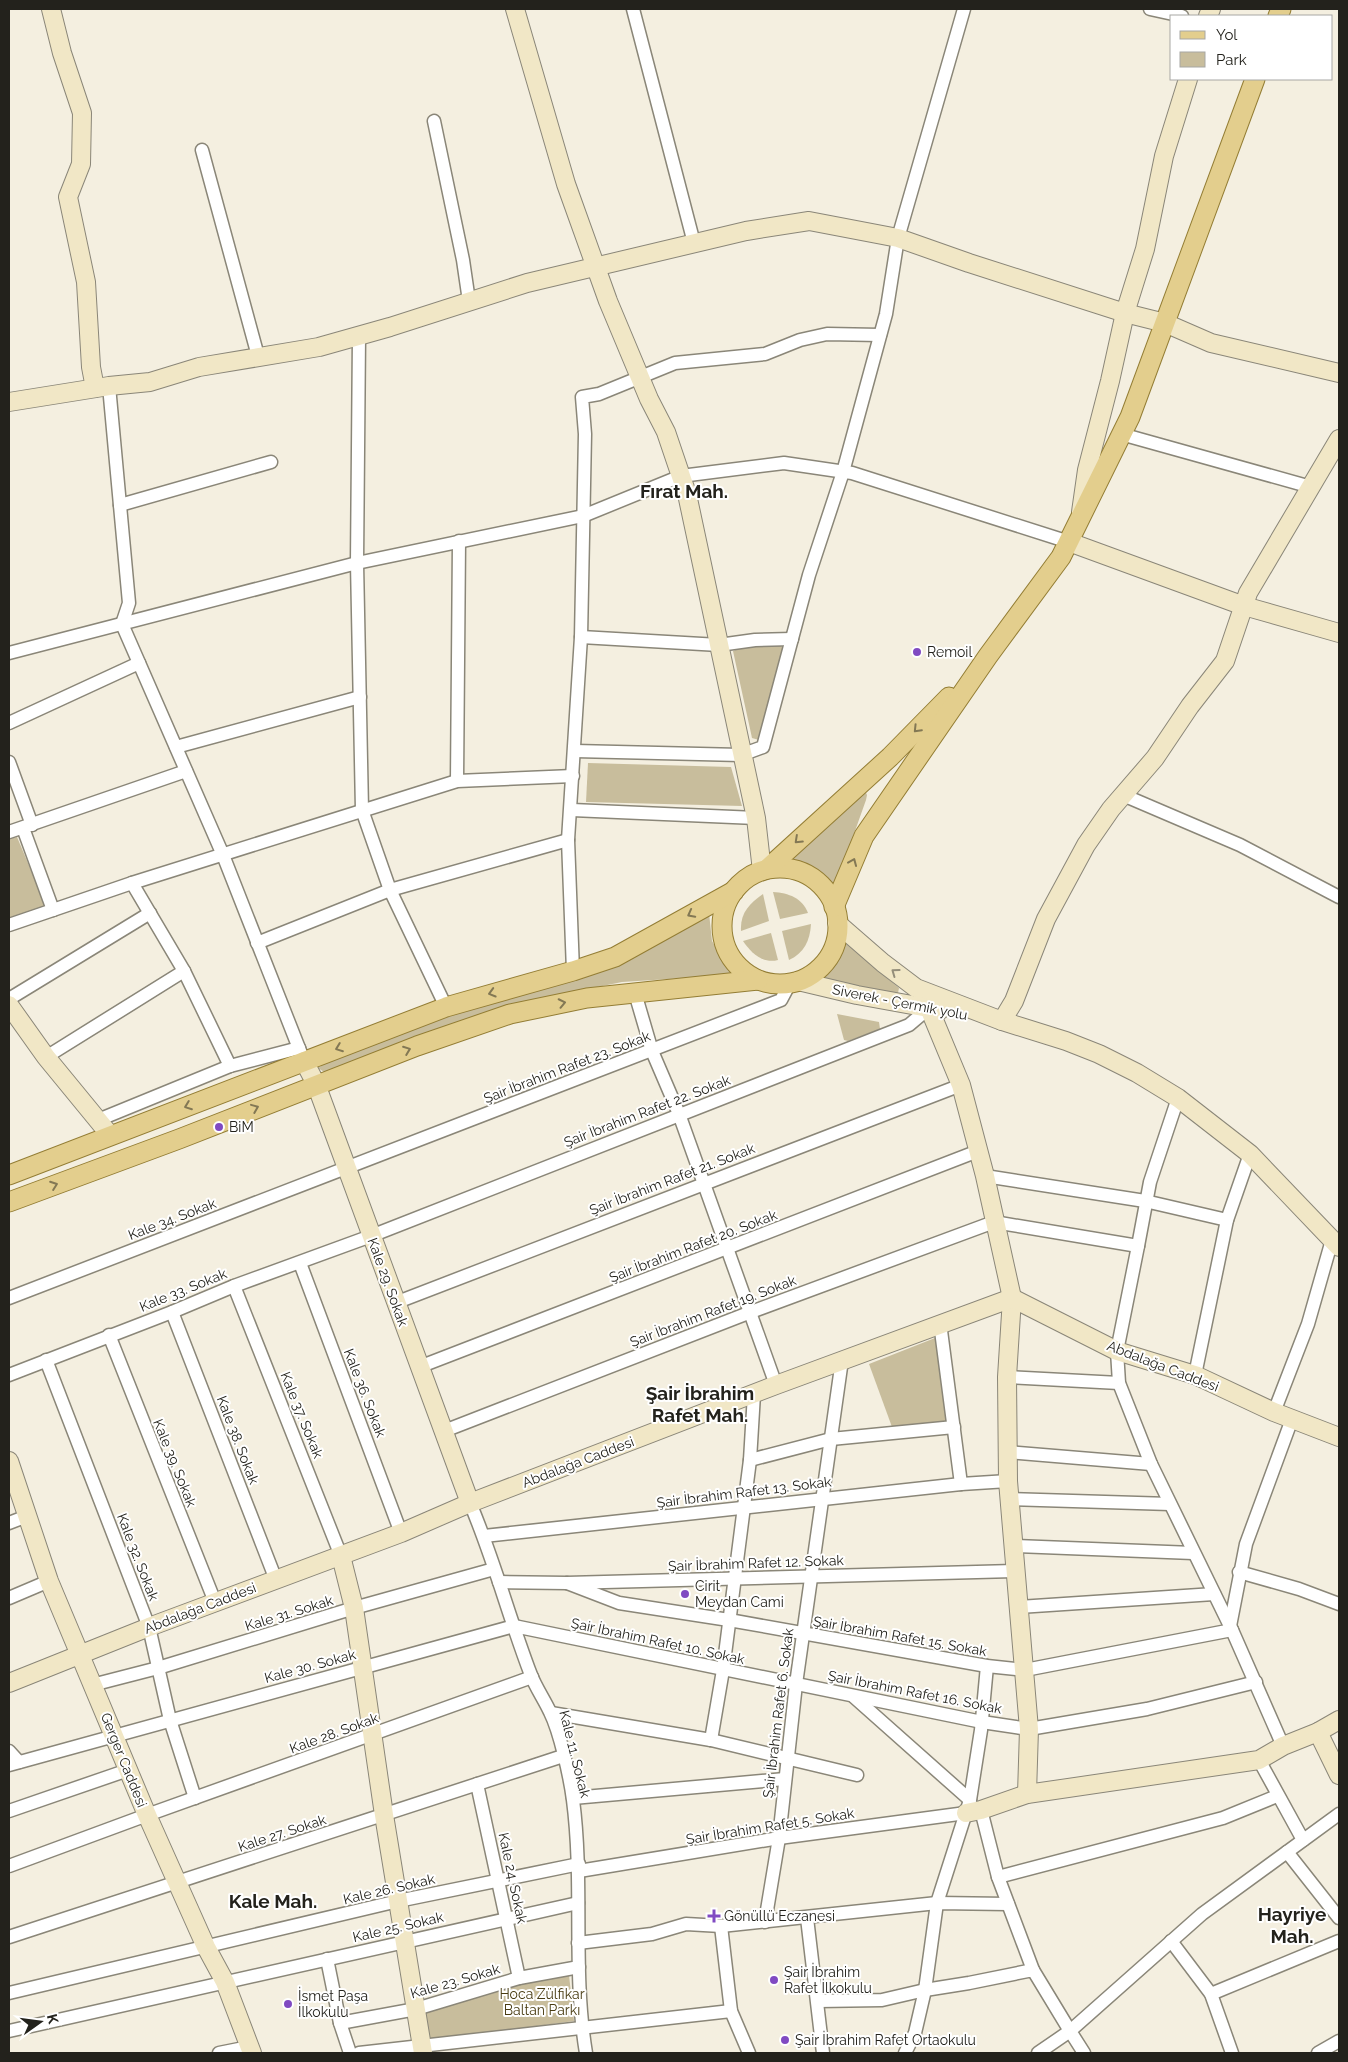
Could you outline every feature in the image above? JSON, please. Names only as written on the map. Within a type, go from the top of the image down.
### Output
[{"type":"main road","points":[[988,656],[890,757],[765,870],[742,882],[734,891],[726,904],[722,918],[724,941],[734,962],[745,972],[758,980],[774,984],[794,982],[812,975],[823,965],[834,946],[836,915],[864,836],[988,656],[1061,557],[1130,417],[1255,80]]},
{"type":"main road","points":[[765,870],[784,868],[800,872],[815,880],[827,892],[836,915]]},
{"type":"main road","points":[[9,1175],[302,1055],[446,1007],[615,957],[734,891]]},
{"type":"main road","points":[[9,1202],[179,1139],[316,1084],[455,1032],[510,1014],[588,998],[758,980]]},
{"type":"street","points":[[51,9],[62,53],[82,113],[81,164],[68,197],[86,282],[91,367],[102,387],[120,505],[128,603],[122,624],[223,855],[302,1055],[230,1066],[98,1120]]},
{"type":"street","points":[[516,9],[566,184],[608,301],[640,377],[666,432],[687,494],[741,755],[756,818],[765,870]]},
{"type":"street","points":[[633,9],[694,243]]},
{"type":"street","points":[[575,751],[741,755],[763,747],[809,575],[843,472],[886,314],[898,238],[964,9]]},
{"type":"street","points":[[1150,9],[1177,15]]},
{"type":"street","points":[[1080,518],[1087,470],[1125,313],[1144,249],[1164,156],[1188,80]]},
{"type":"street","points":[[434,121],[463,260],[469,302]]},
{"type":"street","points":[[202,150],[258,356]]},
{"type":"street","points":[[9,402],[102,387],[150,382],[199,368],[258,356],[318,347],[527,283],[746,231],[809,222],[898,238],[969,263],[1165,324],[1211,343],[1339,373]]},
{"type":"street","points":[[573,970],[568,840],[572,810],[581,637],[585,434],[582,397],[599,394],[674,363],[765,354],[800,340],[828,334],[880,335]]},
{"type":"street","points":[[359,336],[357,563],[362,810],[390,890],[446,1007]]},
{"type":"street","points":[[1122,434],[1311,487]]},
{"type":"street","points":[[1002,1021],[1014,1001],[1046,919],[1086,845],[1123,795],[1155,758],[1190,706],[1225,661],[1244,606],[1259,573],[1339,439]]},
{"type":"street","points":[[120,505],[271,462]]},
{"type":"street","points":[[9,653],[357,563],[583,516],[681,476],[784,463],[843,472],[1068,542],[1244,606],[1339,633]]},
{"type":"street","points":[[457,781],[458,541]]},
{"type":"street","points":[[581,637],[719,645],[754,640],[792,639]]},
{"type":"street","points":[[9,722],[139,663]]},
{"type":"street","points":[[176,747],[360,697]]},
{"type":"street","points":[[9,762],[53,910]]},
{"type":"street","points":[[9,832],[186,771]]},
{"type":"street","points":[[9,925],[132,883],[457,781],[573,776]]},
{"type":"street","points":[[1123,795],[1240,845],[1339,897]]},
{"type":"street","points":[[572,810],[756,818]]},
{"type":"street","points":[[257,942],[390,890],[568,840]]},
{"type":"street","points":[[132,883],[184,971],[230,1066]]},
{"type":"street","points":[[9,999],[150,913]]},
{"type":"street","name":"Siverek - Çermik yolu","points":[[836,915],[883,963],[916,988],[1002,1021],[1066,1041],[1099,1054],[1137,1073],[1178,1098],[1250,1154],[1336,1244]]},
{"type":"street","points":[[46,1057],[184,971]]},
{"type":"street","name":"Siverek - Çermik yolu","points":[[794,982],[1002,1021]]},
{"type":"street","name":"Şair İbrahim Rafet 23. Sokak","points":[[346,1168],[781,1000],[794,982]]},
{"type":"street","points":[[916,988],[929,1008],[961,1085],[985,1176],[1012,1298],[1008,1377],[1008,1481],[1014,1571],[1019,1607],[1029,1729],[1027,1794]]},
{"type":"street","points":[[635,993],[652,1051],[679,1114],[776,1385]]},
{"type":"street","points":[[9,1005],[46,1057],[110,1135]]},
{"type":"street","name":"Şair İbrahim Rafet 22. Sokak","points":[[371,1236],[909,1025],[929,1008]]},
{"type":"street","name":"Kale 29. Sokak","points":[[302,1055],[316,1084],[470,1503]]},
{"type":"street","name":"Şair İbrahim Rafet 21. Sokak","points":[[395,1303],[961,1085]]},
{"type":"street","points":[[1178,1098],[1150,1182],[1117,1351],[1119,1383],[1151,1464],[1231,1628],[1283,1746]]},
{"type":"street","name":"Şair İbrahim Rafet 20. Sokak","points":[[419,1367],[727,1250],[978,1151]]},
{"type":"street","points":[[1195,1375],[1227,1220],[1250,1154]]},
{"type":"street","name":"Kale 34. Sokak","points":[[9,1298],[346,1168]]},
{"type":"street","points":[[985,1176],[1146,1202],[1227,1220]]},
{"type":"street","points":[[994,1222],[1138,1246]]},
{"type":"street","name":"Şair İbrahim Rafet 19. Sokak","points":[[444,1431],[751,1312],[994,1222]]},
{"type":"street","name":"Kale 33. Sokak","points":[[9,1375],[234,1286],[371,1236]]},
{"type":"street","points":[[1274,1412],[1336,1244]]},
{"type":"street","name":"Kale 36. Sokak","points":[[300,1263],[401,1533]]},
{"type":"street","name":"Kale 37. Sokak","points":[[234,1286],[341,1556]]},
{"type":"street","name":"Abdalağa Caddesi","points":[[9,1683],[149,1627],[401,1533],[470,1503],[776,1385],[1012,1298],[1117,1351],[1195,1375],[1274,1412],[1339,1437]]},
{"type":"street","name":"Kale 38. Sokak","points":[[172,1312],[276,1580]]},
{"type":"street","points":[[940,1323],[961,1484]]},
{"type":"street","name":"Kale 39. Sokak","points":[[109,1335],[215,1602]]},
{"type":"street","name":"Kale 32. Sokak","points":[[46,1360],[149,1627],[170,1720],[196,1798]]},
{"type":"street","name":"Şair İbrahim Rafet 6. Sokak","points":[[765,1922],[779,1838],[796,1684],[842,1360]]},
{"type":"street","points":[[1008,1377],[1119,1383]]},
{"type":"street","points":[[711,1740],[723,1670],[750,1460],[754,1394]]},
{"type":"street","points":[[1231,1628],[1239,1572],[1246,1544],[1292,1419]]},
{"type":"street","points":[[750,1460],[831,1439],[954,1427]]},
{"type":"street","points":[[1008,1452],[1151,1464]]},
{"type":"street","name":"Gerger Caddesi","points":[[9,1462],[49,1581],[147,1815],[206,1947],[225,1982],[251,2050]]},
{"type":"street","name":"Şair İbrahim Rafet 13. Sokak","points":[[484,1536],[743,1509],[823,1498],[1008,1481]]},
{"type":"street","points":[[1010,1499],[1170,1504]]},
{"type":"street","name":"Kale 11. Sokak","points":[[470,1503],[484,1536],[532,1677],[551,1713],[564,1756],[573,1798],[579,1868],[578,1967],[582,2028],[586,2053]]},
{"type":"street","points":[[9,1523],[27,1516]]},
{"type":"street","points":[[1013,1546],[1193,1553]]},
{"type":"street","points":[[341,1556],[354,1608],[384,1816],[423,2050]]},
{"type":"street","name":"Kale 31. Sokak","points":[[92,1685],[158,1668],[354,1608],[494,1569]]},
{"type":"street","name":"Şair İbrahim Rafet 12. Sokak","points":[[499,1582],[567,1584],[1014,1571]]},
{"type":"street","points":[[1239,1572],[1299,1588],[1339,1604]]},
{"type":"street","points":[[9,1598],[49,1581]]},
{"type":"street","name":"Şair İbrahim Rafet 15. Sokak","points":[[567,1584],[619,1603],[729,1620],[987,1666],[1024,1670],[1231,1628]]},
{"type":"street","points":[[1019,1607],[1214,1594]]},
{"type":"street","name":"Kale 30. Sokak","points":[[14,1764],[514,1626]]},
{"type":"street","name":"Şair İbrahim Rafet 10. Sokak","points":[[514,1626],[796,1684]]},
{"type":"street","points":[[905,2053],[914,2033],[925,1990],[937,1904],[973,1808],[987,1666]]},
{"type":"street","name":"Kale 28. Sokak","points":[[9,1866],[532,1677]]},
{"type":"street","name":"Şair İbrahim Rafet 16. Sokak","points":[[796,1684],[982,1722],[1029,1729],[1147,1709],[1256,1682]]},
{"type":"street","points":[[853,1696],[973,1808],[1033,1970],[1084,2053]]},
{"type":"street","points":[[551,1713],[711,1740],[858,1775]]},
{"type":"street","points":[[973,1808],[1027,1794],[1259,1760],[1283,1746],[1318,1732],[1339,1720]]},
{"type":"street","points":[[1318,1732],[1339,1775]]},
{"type":"street","points":[[9,1751],[14,1764]]},
{"type":"street","name":"Kale 27. Sokak","points":[[9,1937],[564,1756]]},
{"type":"street","points":[[1259,1760],[1277,1796],[1303,1840]]},
{"type":"street","points":[[9,1811],[128,1770]]},
{"type":"street","points":[[573,1798],[785,1779]]},
{"type":"street","name":"Kale 24. Sokak","points":[[477,1784],[519,1978]]},
{"type":"street","points":[[998,1877],[1223,1818],[1277,1796]]},
{"type":"street","name":"Şair İbrahim Rafet 5. Sokak","points":[[579,1868],[973,1808]]},
{"type":"street","points":[[1038,2053],[1054,2048],[1070,2031],[1202,1914],[1339,1814]]},
{"type":"street","points":[[1287,1852],[1339,1918]]},
{"type":"street","name":"Kale 26. Sokak","points":[[9,1993],[398,1901],[498,1881],[579,1868]]},
{"type":"street","name":"Kale 25. Sokak","points":[[9,2031],[406,1940],[578,1903]]},
{"type":"street","points":[[578,1943],[652,1934],[686,1924],[721,1926],[937,1904],[1008,1904]]},
{"type":"street","points":[[807,1918],[823,2053]]},
{"type":"street","points":[[721,1926],[731,2011],[749,2053]]},
{"type":"street","points":[[1171,1941],[1211,1994],[1232,2053]]},
{"type":"street","points":[[1211,1994],[1339,1941]]},
{"type":"street","points":[[327,1959],[340,2023],[350,2053]]},
{"type":"street","name":"Kale 23. Sokak","points":[[340,2023],[416,2008],[519,1978],[578,1967]]},
{"type":"street","points":[[818,2001],[882,2000],[1033,1970]]},
{"type":"street","points":[[359,2053],[423,2050],[582,2028],[731,2011]]},
{"type":"street","points":[[1318,2053],[1339,2041]]},
{"type":"street","points":[[219,2053],[251,2050]]},
{"type":"green space","points":[[778,644],[784,648],[759,740],[752,738],[733,651],[742,647]]},
{"type":"green space","points":[[588,763],[731,767],[742,806],[586,802]]},
{"type":"green space","points":[[864,788],[867,795],[866,800],[834,890],[808,869],[783,860]]},
{"type":"green space","points":[[17,837],[46,906],[9,919],[9,839]]},
{"type":"green space","points":[[773,892],[799,900],[808,913],[780,919]]},
{"type":"green space","points":[[763,894],[769,921],[741,931],[742,919],[746,910]]},
{"type":"green space","points":[[709,913],[712,941],[732,975],[622,982],[568,993],[324,1072],[318,1068],[327,1062],[493,1000]]},
{"type":"green space","points":[[811,924],[805,946],[799,954],[789,960],[782,931]]},
{"type":"green space","points":[[771,933],[778,960],[762,959],[750,950],[743,941]]},
{"type":"green space","points":[[841,939],[899,988],[898,993],[816,982],[827,970]]},
{"type":"green space","points":[[837,1014],[879,1022],[880,1029],[848,1041],[844,1040]]},
{"type":"green space","points":[[935,1338],[948,1422],[892,1427],[869,1364]]},
{"type":"green space","name":"Hoca Zülfikar Baltan Parkı","points":[[569,1975],[574,2021],[429,2041],[424,2010],[520,1981]]},
{"type":"place","name":"Remoil","points":[[917,652]]},
{"type":"place","name":"BiM","points":[[219,1127]]},
{"type":"place","name":"Cirit Meydan Cami","points":[[685,1594]]},
{"type":"place","name":"Gönüllü Eczanesi","points":[[714,1916]]},
{"type":"place","name":"Şair İbrahim Rafet İlkokulu","points":[[774,1980]]},
{"type":"place","name":"İsmet Paşa İlkokulu","points":[[288,2004]]},
{"type":"place","name":"Şair İbrahim Rafet Ortaokulu","points":[[785,2040]]},
{"type":"district","name":"Fırat Mah.","points":[[684,491]]},
{"type":"district","name":"Şair İbrahim Rafet Mah.","points":[[700,1404]]},
{"type":"district","name":"Kale Mah.","points":[[273,1901]]},
{"type":"district","name":"Hayriye Mah.","points":[[1292,1925]]}]
